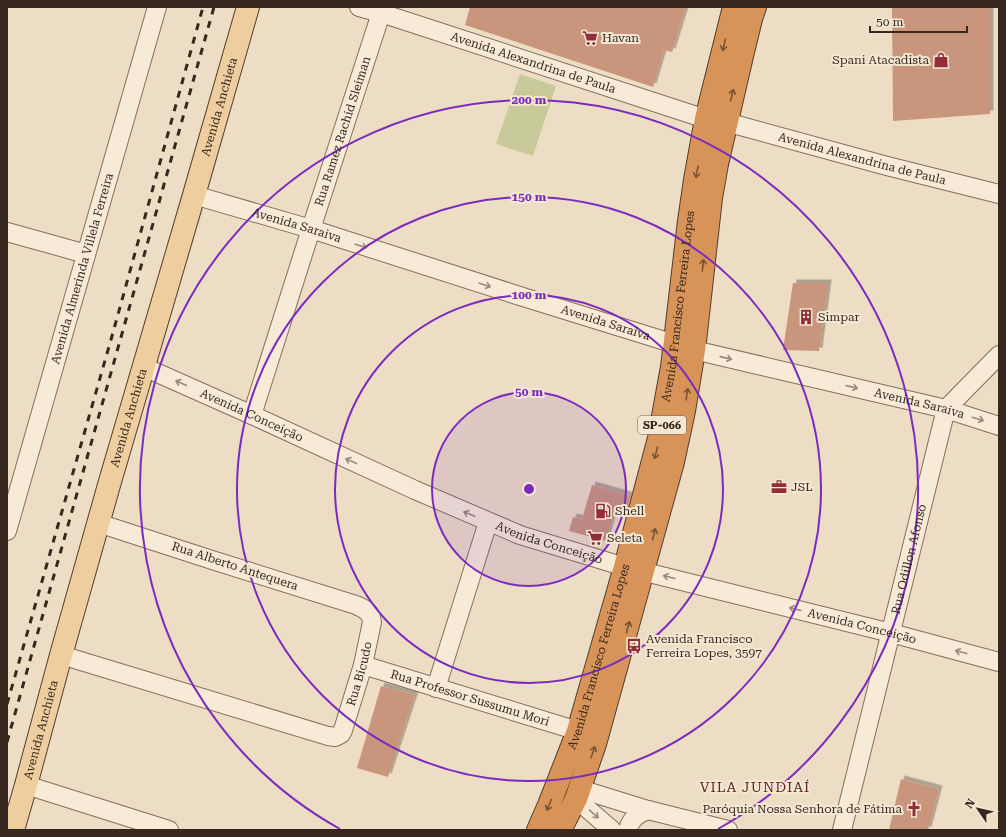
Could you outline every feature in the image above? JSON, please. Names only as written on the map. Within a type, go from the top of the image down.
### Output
[{"type":"highway","name":"Avenida Francisco Ferreira Lopes","points":[[716,121],[734,7]]},
{"type":"highway","name":"Avenida Francisco Ferreira Lopes","points":[[560,830],[578,794],[596,744],[634,569],[672,367],[684,348],[688,221],[716,121],[755,7]]},
{"type":"highway","name":"Avenida Francisco Ferreira Lopes","points":[[538,830],[578,731],[634,569]]},
{"type":"highway","points":[[578,731],[569,786],[572,793],[578,794]]},
{"type":"main road","name":"Avenida Anchieta","points":[[13,830],[98,523],[248,7]]},
{"type":"street","name":"Avenida Almerinda Villela Ferreira","points":[[7,531],[157,7]]},
{"type":"street","name":"Avenida Alexandrina de Paula","points":[[360,7],[382,10],[716,121],[999,194]]},
{"type":"street","name":"Rua Ramez Rachid Sleiman","points":[[252,415],[382,10]]},
{"type":"street","name":"Avenida Saraiva","points":[[194,195],[311,229],[684,348],[946,409],[999,426]]},
{"type":"street","points":[[7,232],[86,254]]},
{"type":"street","points":[[946,409],[999,355]]},
{"type":"street","name":"Avenida Conceição","points":[[144,367],[408,487],[520,535],[634,569],[891,633],[999,662]]},
{"type":"street","name":"Rua Odillon Afonso","points":[[842,830],[946,409]]},
{"type":"street","points":[[436,688],[488,522]]},
{"type":"street","name":"Rua Alberto Antequera","points":[[98,523],[356,604],[370,613]]},
{"type":"street","name":"Rua Bicudo","points":[[61,655],[328,736],[335,736],[341,734],[345,726],[363,665],[371,629],[372,617],[370,613]]},
{"type":"street","name":"Rua Professor Sussumu Mori","points":[[363,665],[578,731]]},
{"type":"street","points":[[26,785],[169,830]]},
{"type":"street","points":[[578,794],[728,830]]},
{"type":"street","points":[[578,794],[612,830]]},
{"type":"street","points":[[628,830],[632,820],[637,815],[648,810]]},
{"type":"green space","points":[[520,74],[556,86],[533,156],[496,144]]},
{"type":"building","name":"Havan","points":[[470,7],[686,7],[672,52],[664,50],[653,87],[465,25]]},
{"type":"building","name":"Spani Atacadista","points":[[892,7],[990,7],[990,114],[893,121]]},
{"type":"building","name":"Simpar","points":[[793,283],[828,283],[819,351],[783,350]]},
{"type":"building","name":"Shell","points":[[592,485],[631,496],[626,512],[615,509],[606,541],[569,531],[573,517],[582,519]]},
{"type":"building","points":[[381,686],[415,695],[388,777],[357,768]]},
{"type":"building","name":"Paróquia Nossa Senhora de Fátima","points":[[901,779],[939,789],[928,830],[889,830]]},
{"type":"railway","points":[[7,704],[112,336],[203,7]]},
{"type":"railway","points":[[7,742],[214,7]]},
{"type":"place","name":"Havan","points":[[590,38]]},
{"type":"place","name":"Spani Atacadista","points":[[941,60]]},
{"type":"place","name":"Simpar","points":[[806,317]]},
{"type":"place","name":"JSL","points":[[779,487]]},
{"type":"place","name":"Shell","points":[[603,511]]},
{"type":"place","name":"Seleta","points":[[595,538]]},
{"type":"place","name":"Avenida Francisco Ferreira Lopes, 3597","points":[[634,646]]},
{"type":"place","name":"Paróquia Nossa Senhora de Fátima","points":[[914,809]]},
{"type":"district","name":"VILA JUNDIAÍ","points":[[755,787]]}]
